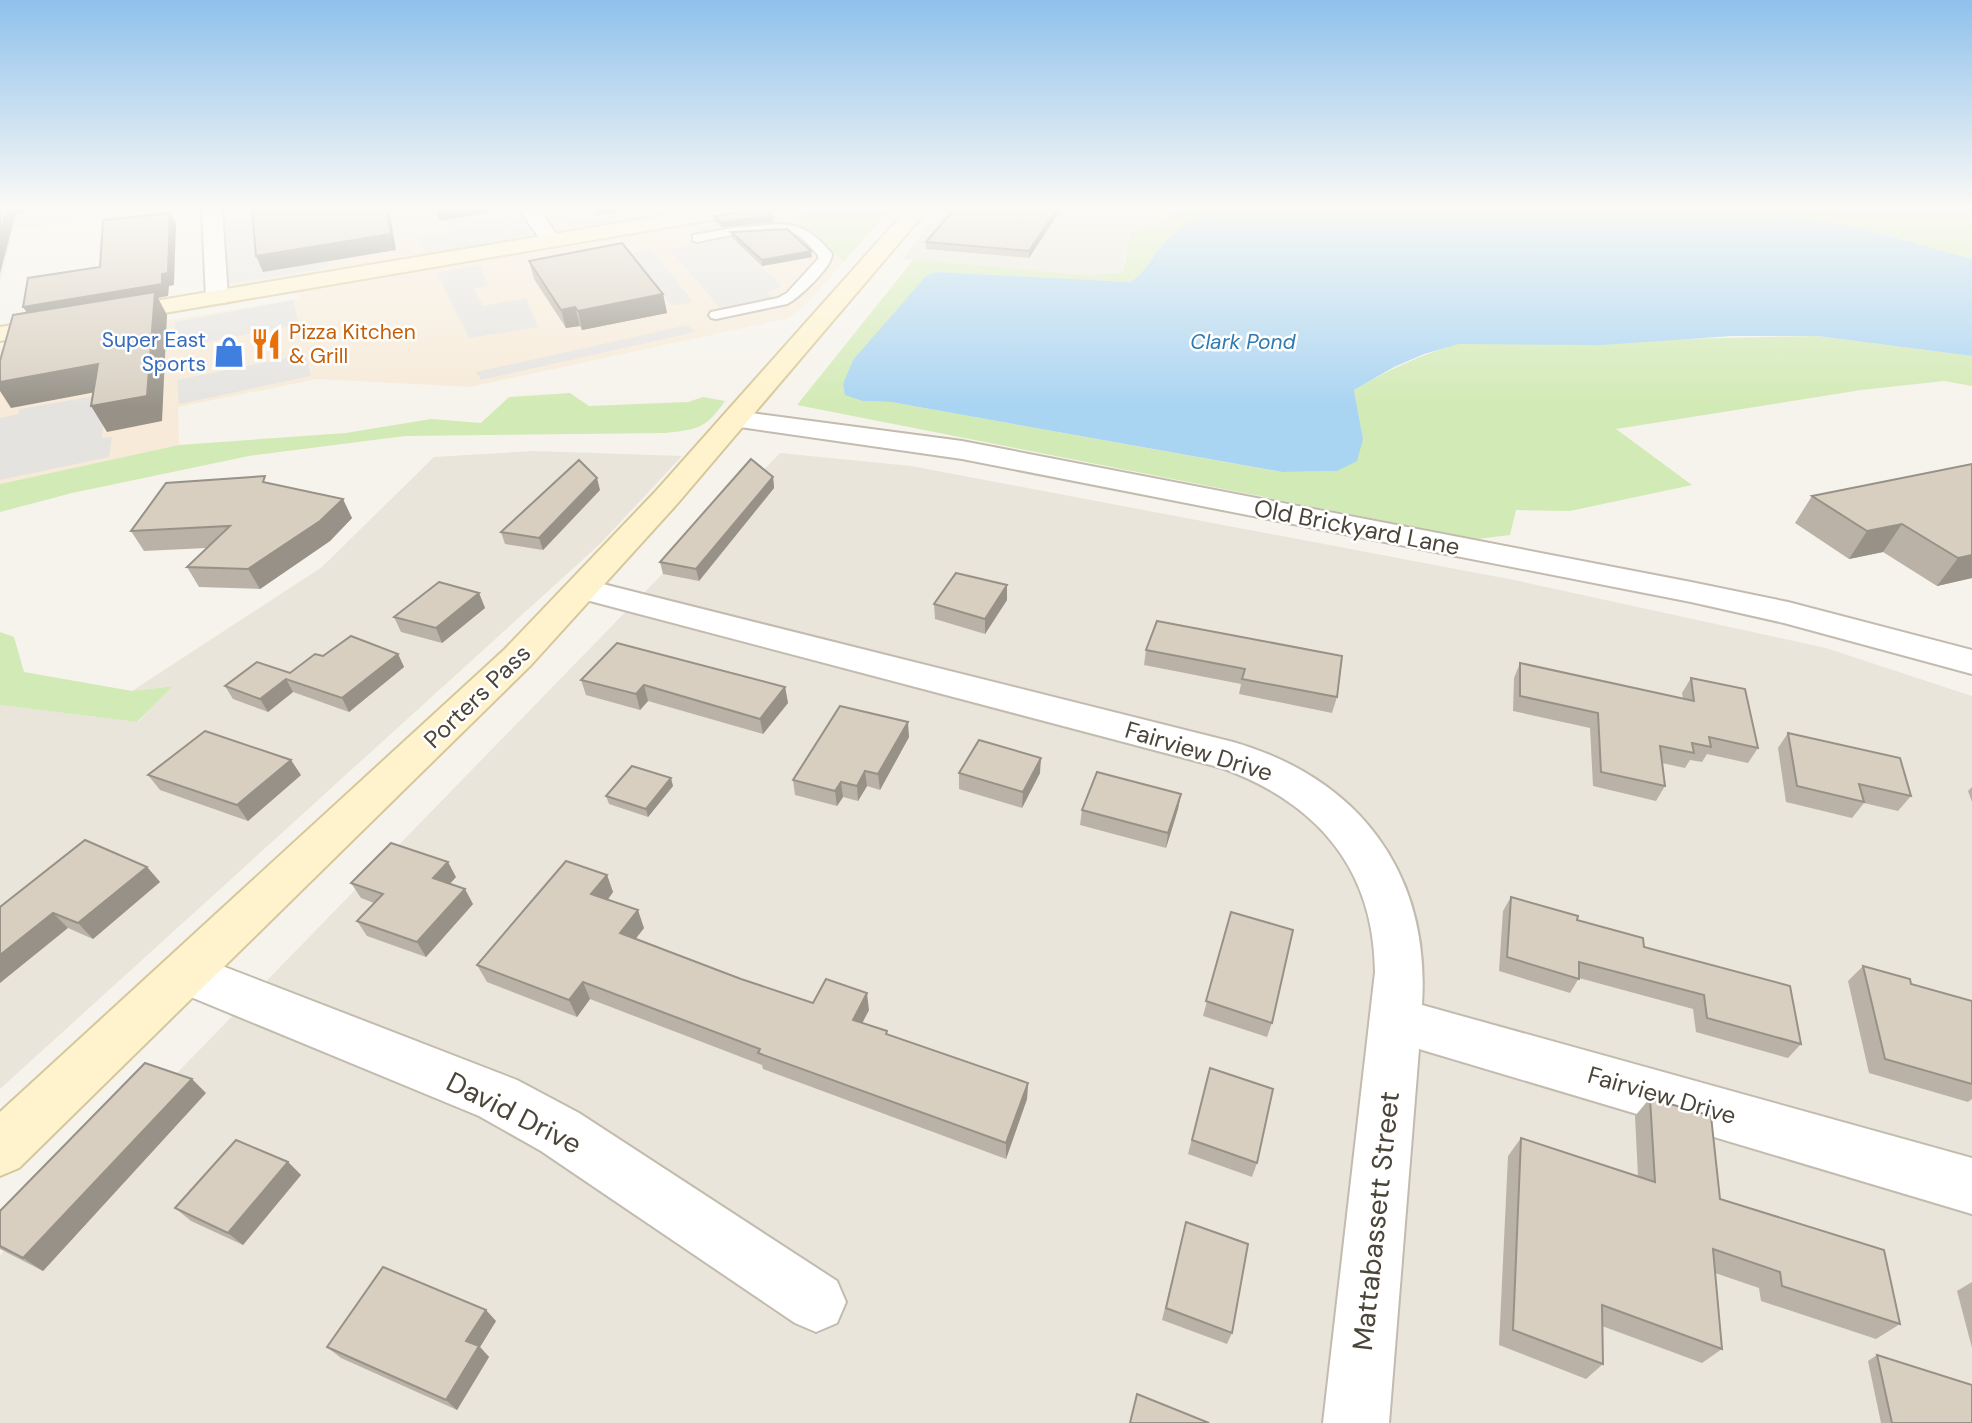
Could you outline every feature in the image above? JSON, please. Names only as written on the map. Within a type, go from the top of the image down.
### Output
[{"type":"street","points":[[216,275],[217,298]]},
{"type":"street","points":[[0,334],[349,275]]},
{"type":"street","name":"Porters Pass","points":[[0,1149],[518,657],[736,419],[860,275]]},
{"type":"street","name":"Old Brickyard Lane","points":[[736,419],[962,450],[1691,592],[1788,613],[1972,662]]},
{"type":"street","name":"Fairview Drive","points":[[583,589],[1233,756],[1276,772],[1312,794],[1350,828],[1375,868],[1394,929],[1399,966],[1396,1020],[1972,1186]]},
{"type":"street","name":"David Drive","points":[[186,973],[498,1098],[560,1132],[816,1302]]},
{"type":"street","name":"Mattabassett Street","points":[[1356,1423],[1396,1020]]},
{"type":"lane","points":[[716,315],[782,301],[792,296],[811,275]]},
{"type":"shaded area","points":[[228,275],[282,275],[229,284]]},
{"type":"shaded area","points":[[233,275],[296,275],[233,286]]},
{"type":"shaded area","points":[[394,275],[832,275],[807,304],[789,318],[470,387],[317,379],[178,407],[179,445],[0,484],[0,347],[301,298],[296,292]]},
{"type":"shaded area","points":[[438,275],[484,275],[489,286],[474,289],[483,306],[526,298],[538,327],[469,338]]},
{"type":"shaded area","points":[[648,275],[672,275],[693,302],[672,306]]},
{"type":"shaded area","points":[[692,275],[771,275],[782,286],[767,293],[776,299],[723,311]]},
{"type":"shaded area","points":[[293,300],[299,324],[176,348],[175,322]]},
{"type":"shaded area","points":[[688,325],[695,332],[481,380],[476,372]]},
{"type":"shaded area","points":[[306,354],[311,376],[179,404],[177,380]]},
{"type":"shaded area","points":[[105,394],[102,438],[112,437],[109,457],[0,480],[0,418],[18,414],[20,409]]},
{"type":"shaded area","points":[[534,451],[682,456],[601,543],[0,1089],[0,705],[138,722],[172,686],[132,691],[322,567],[434,457]]},
{"type":"shaded area","points":[[780,453],[911,466],[1514,580],[1826,648],[1972,696],[1972,1423],[0,1423],[0,1255]]},
{"type":"green space","points":[[901,275],[927,275],[863,401],[891,402],[1281,472],[1336,471],[1363,439],[1354,390],[1404,364],[1458,344],[1817,336],[1972,356],[1972,386],[1944,381],[1861,390],[1616,429],[1692,485],[1570,511],[1516,510],[1510,535],[1477,539],[797,405]]},
{"type":"green space","points":[[1002,275],[1084,275],[1138,275],[1130,282]]},
{"type":"green space","points":[[570,393],[589,406],[688,402],[703,397],[725,401],[706,422],[686,430],[665,433],[405,436],[249,456],[72,493],[0,512],[0,484],[179,445],[346,433],[431,419],[481,423],[509,397]]},
{"type":"green space","points":[[0,632],[14,637],[24,672],[132,691],[173,686],[137,722],[0,705]]},
{"type":"water","name":"Clark Pond","points":[[1002,275],[1130,282],[1138,275],[1972,275],[1972,356],[1817,336],[1732,336],[1602,345],[1459,344],[1424,354],[1394,367],[1354,390],[1363,439],[1357,461],[1337,471],[1282,472],[891,402],[863,401],[845,395],[843,384],[853,360],[926,276]]},
{"type":"building","points":[[45,275],[162,275],[162,284],[23,307],[28,278]]},
{"type":"building","points":[[538,275],[648,275],[663,294],[578,311],[575,307],[561,310]]},
{"type":"building","points":[[155,292],[147,396],[91,406],[98,364],[0,382],[0,361],[13,315]]},
{"type":"building","points":[[751,459],[773,477],[696,569],[660,562]]},
{"type":"building","points":[[579,460],[597,478],[539,538],[501,532]]},
{"type":"building","points":[[1972,464],[1972,555],[1958,558],[1902,524],[1867,531],[1812,496]]},
{"type":"building","points":[[265,476],[263,482],[343,499],[320,521],[248,569],[187,567],[230,526],[131,531],[166,483]]},
{"type":"building","points":[[956,573],[1007,585],[985,619],[934,604]]},
{"type":"building","points":[[439,582],[479,593],[436,628],[394,617]]},
{"type":"building","points":[[1157,621],[1342,656],[1337,697],[1242,679],[1245,669],[1146,650]]},
{"type":"building","points":[[351,636],[398,654],[342,698],[286,679],[260,699],[225,686],[257,662],[290,673],[315,654],[323,656]]},
{"type":"building","points":[[617,643],[785,687],[760,719],[644,685],[636,694],[581,680]]},
{"type":"building","points":[[1520,663],[1694,701],[1691,678],[1745,689],[1758,748],[1709,737],[1711,747],[1692,743],[1694,753],[1660,746],[1665,786],[1601,772],[1598,713],[1520,696]]},
{"type":"building","points":[[840,706],[908,722],[878,774],[865,771],[857,786],[841,782],[835,791],[793,780]]},
{"type":"building","points":[[205,731],[291,760],[237,805],[148,775]]},
{"type":"building","points":[[1788,733],[1900,758],[1911,796],[1859,784],[1864,802],[1797,786]]},
{"type":"building","points":[[979,740],[1041,758],[1023,792],[959,773]]},
{"type":"building","points":[[632,766],[671,778],[646,809],[606,796]]},
{"type":"building","points":[[1097,772],[1181,794],[1168,833],[1082,810]]},
{"type":"building","points":[[85,840],[147,867],[78,923],[53,913],[0,955],[0,907]]},
{"type":"building","points":[[391,843],[448,862],[433,878],[465,889],[417,942],[357,921],[383,894],[351,883]]},
{"type":"building","points":[[566,861],[607,875],[591,894],[638,910],[620,933],[813,1003],[826,979],[867,993],[853,1020],[1028,1083],[1006,1143],[758,1053],[760,1049],[583,982],[569,1000],[477,965]]},
{"type":"building","points":[[1511,897],[1578,916],[1577,920],[1643,938],[1644,947],[1790,986],[1801,1044],[1707,1018],[1704,995],[1579,962],[1579,979],[1507,957]]},
{"type":"building","points":[[1231,912],[1293,930],[1272,1023],[1206,1001]]},
{"type":"building","points":[[1863,966],[1910,979],[1911,984],[1972,1001],[1972,1084],[1885,1059]]},
{"type":"building","points":[[145,1063],[192,1079],[23,1258],[0,1246],[0,1211]]},
{"type":"building","points":[[1210,1068],[1273,1089],[1257,1163],[1192,1140]]},
{"type":"building","points":[[1650,1098],[1711,1116],[1720,1199],[1884,1250],[1900,1324],[1782,1286],[1780,1272],[1713,1249],[1722,1349],[1602,1305],[1603,1364],[1513,1330],[1521,1138],[1655,1182]]},
{"type":"building","points":[[236,1140],[288,1162],[228,1233],[175,1208]]},
{"type":"building","points":[[1186,1222],[1248,1244],[1232,1333],[1166,1308]]},
{"type":"building","points":[[383,1267],[486,1310],[466,1341],[479,1346],[446,1400],[327,1347]]},
{"type":"building","points":[[1877,1355],[1972,1385],[1972,1423],[1892,1423]]},
{"type":"building","points":[[1137,1394],[1209,1423],[1130,1423]]},
{"type":"place","name":"Pizza Kitchen & Grill","points":[[266,344]]},
{"type":"place","name":"Super East Sports","points":[[229,352]]}]
